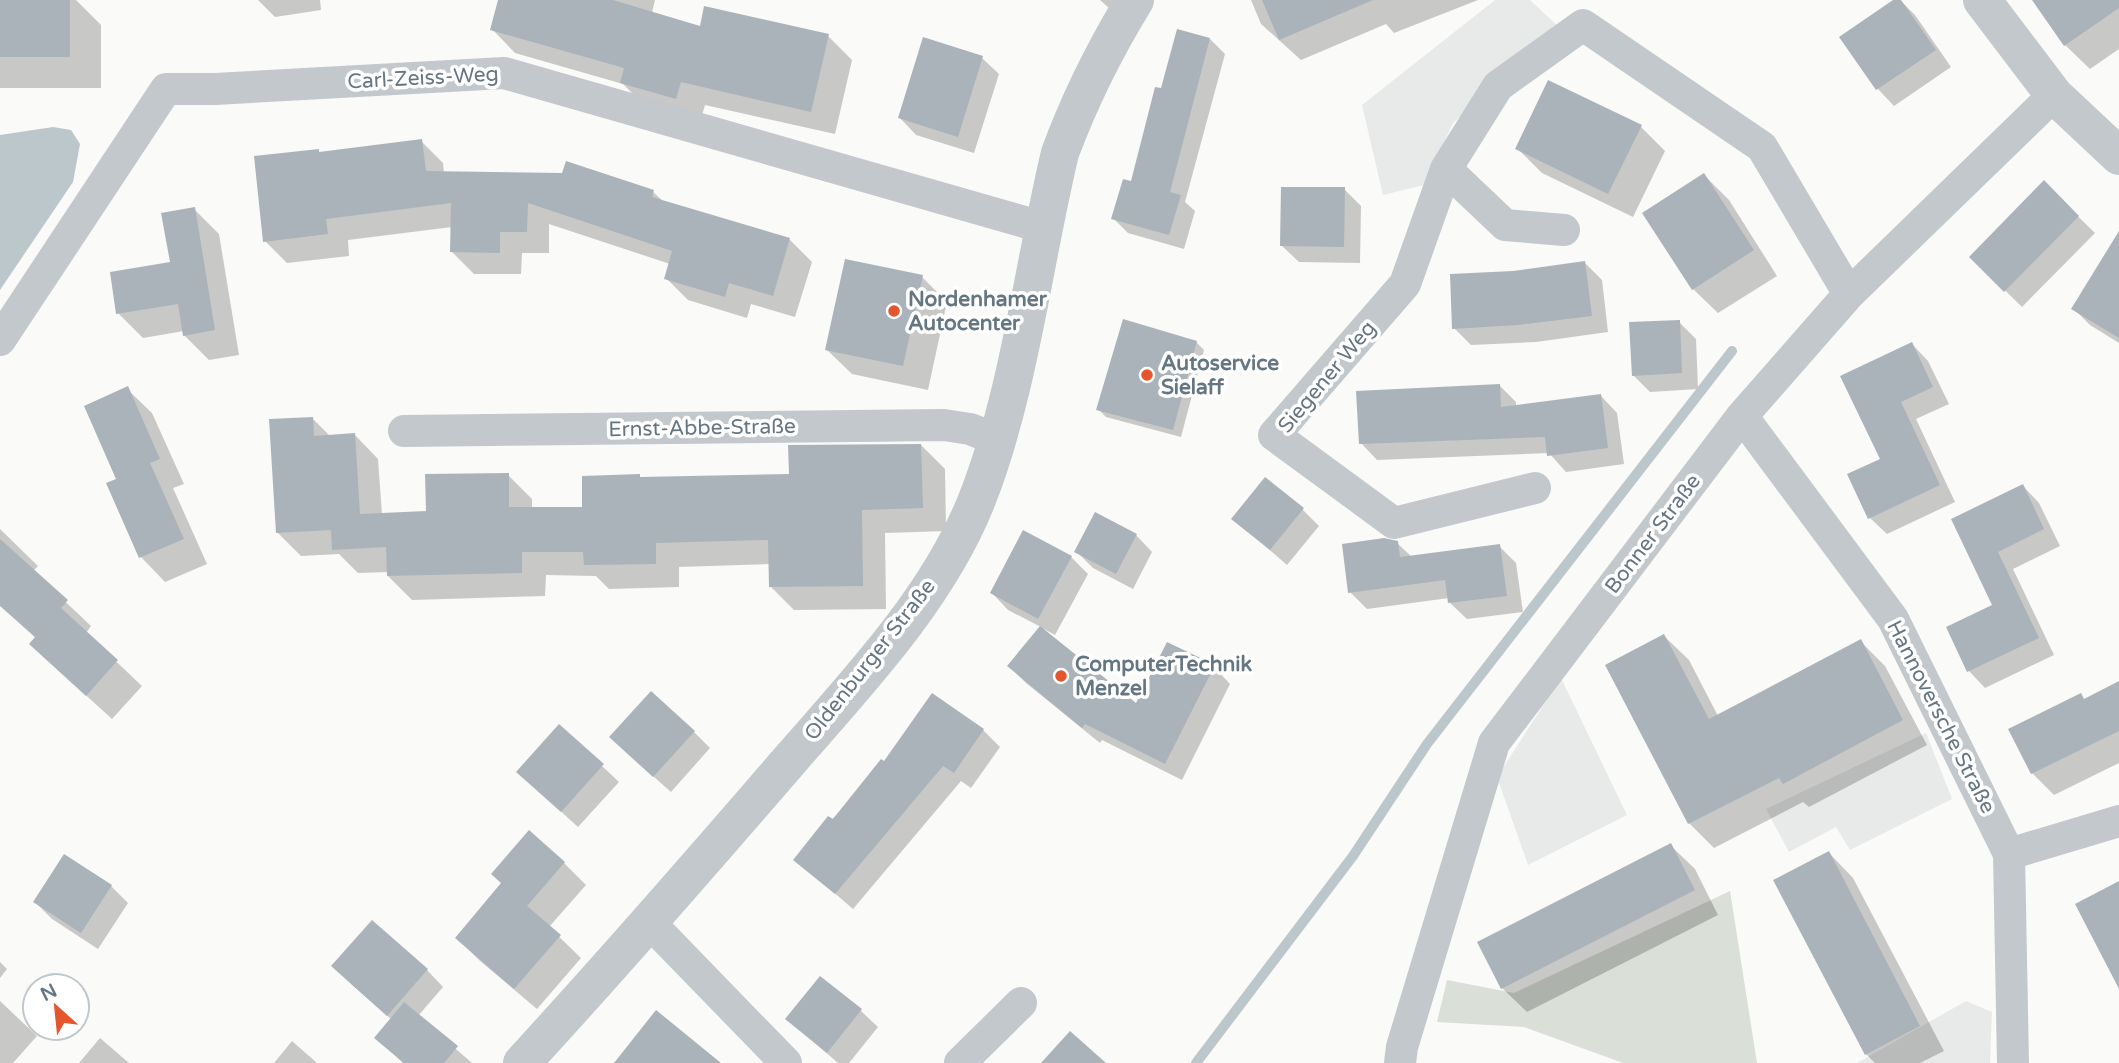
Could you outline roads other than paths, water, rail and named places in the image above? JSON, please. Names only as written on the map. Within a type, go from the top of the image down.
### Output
[{"type":"street","name":"Oldenburger Straße","points":[[522,1063],[650,923],[853,687],[925,596],[952,552],[975,503],[998,440],[1060,153],[1076,109],[1106,47],[1135,0]]},
{"type":"street","points":[[1982,0],[2054,96],[2119,156]]},
{"type":"street","name":"Siegener Weg","points":[[1535,488],[1394,523],[1274,435],[1405,284],[1446,169],[1498,86],[1583,25],[1762,146],[1849,294]]},
{"type":"street","name":"Carl-Zeiss-Weg","points":[[0,340],[166,89],[215,89],[504,73],[1042,227]]},
{"type":"street","name":"Bonner Straße","points":[[1400,1063],[1402,1047],[1494,743],[1742,416],[1849,294],[2054,96]]},
{"type":"street","points":[[1446,169],[1505,225],[1564,230]]},
{"type":"street","name":"Hannoversche Straße","points":[[1742,416],[1893,619],[2009,854],[2013,1063]]},
{"type":"street","name":"Ernst-Abbe-Straße","points":[[404,431],[944,425],[970,429],[998,440]]},
{"type":"street","points":[[2009,854],[2119,821]]},
{"type":"street","points":[[650,923],[786,1063]]},
{"type":"street","points":[[960,1063],[1021,1003]]},
{"type":"waterway","points":[[1196,1063],[1353,856],[1427,744],[1732,351]]},
{"type":"place","name":"Nordenhamer Autocenter","points":[[894,311]]},
{"type":"place","name":"Autoservice Sielaff","points":[[1147,375]]},
{"type":"place","name":"ComputerTechnik Menzel","points":[[1061,676]]}]
